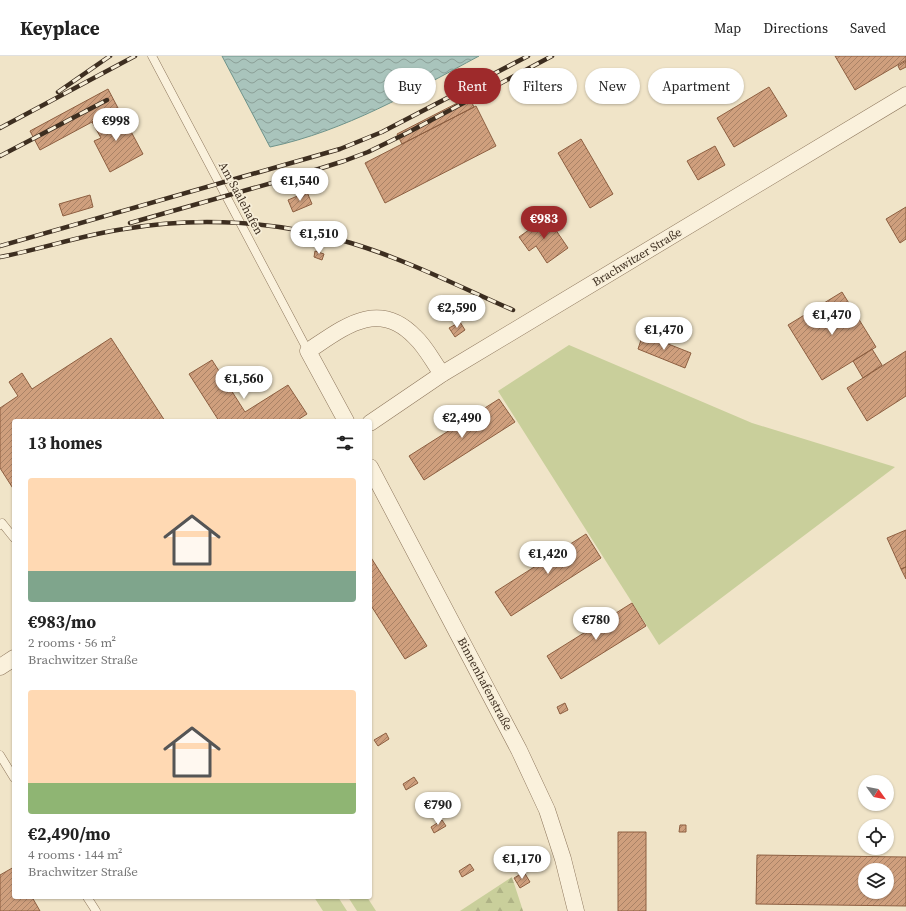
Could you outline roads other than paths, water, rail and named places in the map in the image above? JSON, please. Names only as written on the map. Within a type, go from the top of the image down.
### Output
[{"type":"street","name":"Brachwitzer Straße","points":[[372,422],[442,374],[906,95]]},
{"type":"street","points":[[345,419],[308,351],[342,328],[366,318],[379,318],[394,322],[406,328],[416,338],[442,374]]},
{"type":"street","name":"Binnenhafenstraße","points":[[372,471],[520,750],[547,810],[563,859],[576,911]]},
{"type":"street","points":[[0,667],[12,659]]},
{"type":"lane","name":"Am Saalehafen","points":[[152,56],[308,351]]},
{"type":"lane","points":[[0,525],[2,523],[12,536]]},
{"type":"lane","points":[[0,756],[12,775]]},
{"type":"lane","points":[[88,899],[96,911]]},
{"type":"water","points":[[222,56],[479,56],[456,68],[444,68],[444,74],[436,79],[436,68],[384,68],[384,104],[388,104],[325,131],[270,147]]},
{"type":"railway","points":[[58,92],[110,56]]},
{"type":"railway","points":[[0,128],[135,56]]},
{"type":"railway","points":[[0,246],[340,149],[382,132],[528,56]]},
{"type":"railway","points":[[130,223],[293,177],[368,152],[552,56]]},
{"type":"railway","points":[[0,156],[107,100]]},
{"type":"railway","points":[[0,257],[93,235],[152,225],[210,222],[267,225],[323,236],[372,250],[392,257],[513,310]]}]
